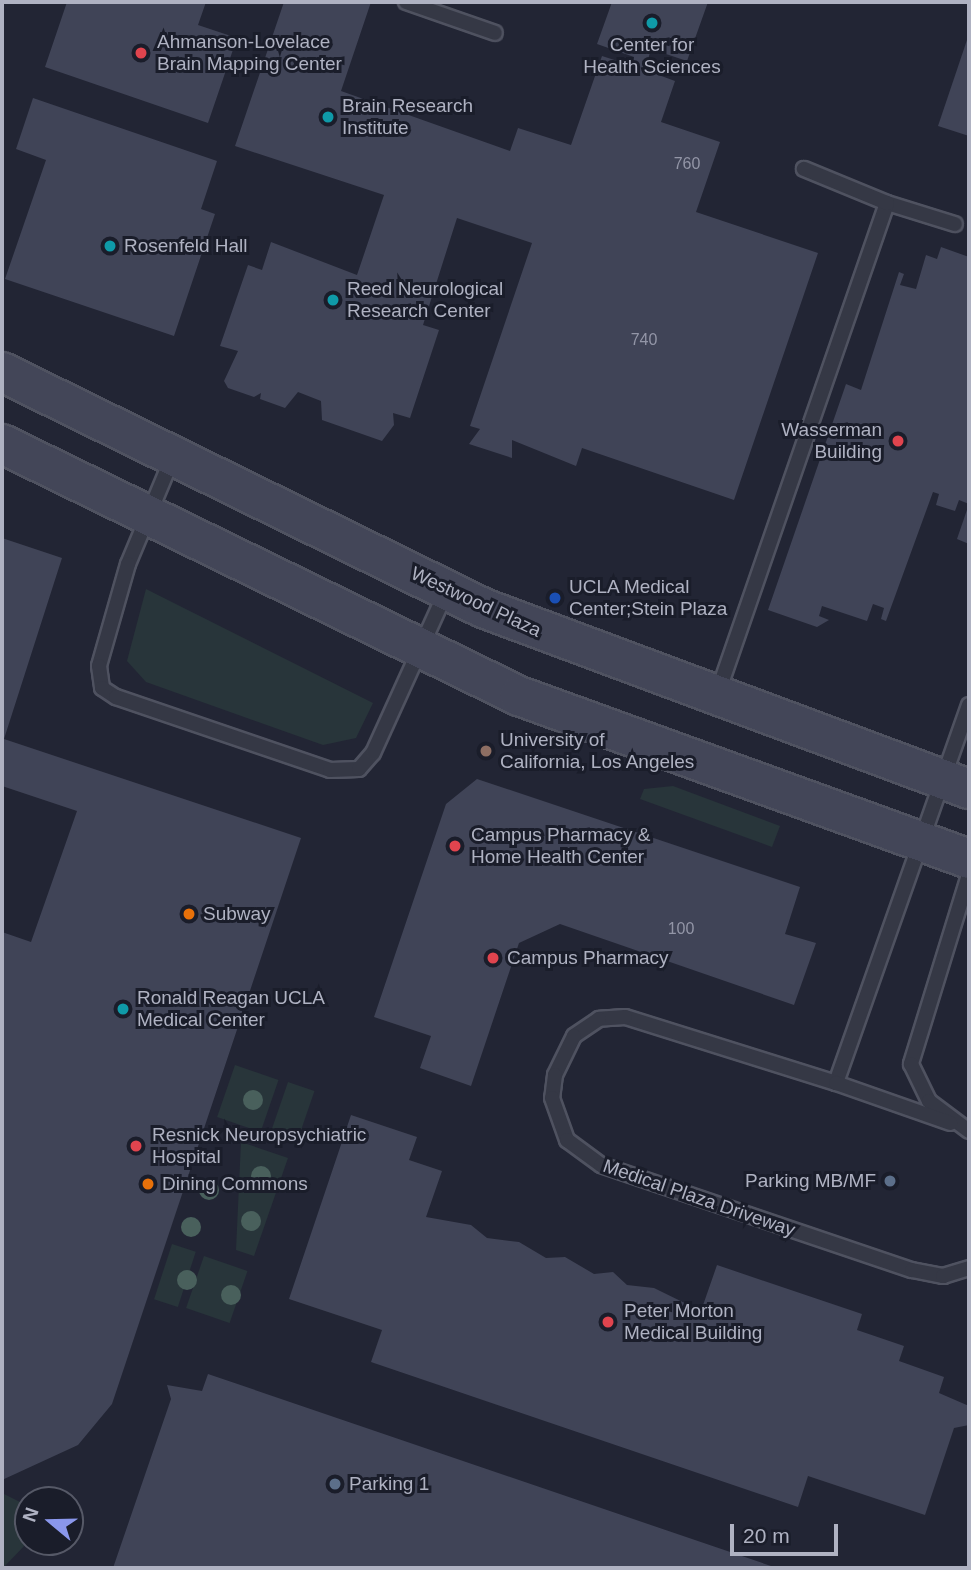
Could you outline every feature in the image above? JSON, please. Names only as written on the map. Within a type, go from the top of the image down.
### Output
[{"type":"main road","name":"Westwood Plaza","points":[[2,372],[447,590],[545,634],[956,784]]},
{"type":"main road","points":[[2,444],[418,652],[519,696],[969,859]]},
{"type":"lane","points":[[406,2],[495,33]]},
{"type":"lane","points":[[804,169],[887,203],[955,224]]},
{"type":"lane","points":[[716,696],[887,203]]},
{"type":"lane","points":[[174,454],[147,516],[99,666],[102,688],[116,697],[343,772],[359,769],[373,753],[447,590]]},
{"type":"lane","points":[[836,1083],[920,841],[956,784],[969,705]]},
{"type":"lane","name":"Medical Plaza Driveway","points":[[964,1129],[914,1081],[911,1064],[969,875]]},
{"type":"lane","name":"Medical Plaza Driveway","points":[[964,1129],[836,1083],[625,1017],[598,1019],[574,1036],[555,1074],[552,1098],[567,1140],[601,1165],[912,1270],[943,1276],[969,1268]]},
{"type":"shaded area","points":[[146,589],[373,703],[356,738],[323,745],[146,682],[127,661]]},
{"type":"shaded area","points":[[673,786],[780,826],[772,847],[640,799],[644,789]]},
{"type":"shaded area","points":[[235,1065],[278,1080],[261,1132],[217,1117]]},
{"type":"shaded area","points":[[288,1082],[314,1091],[296,1145],[269,1136]]},
{"type":"shaded area","points":[[241,1142],[288,1158],[254,1256],[236,1250]]},
{"type":"shaded area","points":[[172,1244],[196,1252],[178,1307],[154,1299]]},
{"type":"shaded area","points":[[204,1256],[247,1271],[230,1323],[186,1308]]},
{"type":"shaded area","points":[[2,1493],[14,1499],[15,1556],[3,1568]]},
{"type":"building","name":"Ahmanson-Lovelace Brain Mapping Center","points":[[67,2],[206,2],[198,25],[237,38],[208,123],[45,67]]},
{"type":"building","points":[[284,2],[371,2],[341,91],[510,151],[518,128],[571,145],[602,56],[630,65],[634,57],[597,44],[612,2],[708,2],[687,61],[651,49],[645,70],[675,81],[661,122],[720,142],[696,212],[818,253],[734,500],[582,448],[576,466],[512,440],[512,458],[469,444],[480,429],[470,426],[532,243],[457,218],[423,325],[439,330],[410,418],[393,413],[394,425],[382,441],[322,420],[321,401],[298,392],[285,408],[260,399],[261,393],[254,397],[228,388],[224,381],[238,351],[220,346],[248,265],[262,270],[271,242],[357,275],[384,195],[235,146]]},
{"type":"building","points":[[969,34],[969,136],[938,126]]},
{"type":"building","name":"Rosenfeld Hall","points":[[33,98],[217,161],[201,209],[215,214],[174,336],[5,279],[46,160],[16,149]]},
{"type":"building","name":"Wasserman Building","points":[[941,247],[969,257],[969,504],[959,500],[955,511],[936,505],[939,494],[933,492],[886,621],[881,619],[884,608],[873,604],[867,621],[822,606],[819,616],[829,620],[817,627],[768,610],[846,384],[861,390],[899,272],[904,274],[900,285],[916,289],[926,255],[937,259]]},
{"type":"building","points":[[969,504],[969,544],[957,539]]},
{"type":"building","name":"Ronald Reagan UCLA Medical Center","points":[[2,538],[62,558],[4,739],[301,838],[112,1404],[78,1445],[2,1480],[2,932],[31,942],[77,811],[2,786]]},
{"type":"building","points":[[477,779],[800,887],[785,934],[816,943],[794,1005],[560,924],[519,943],[471,1086],[420,1068],[431,1036],[374,1017],[446,804]]},
{"type":"building","name":"Peter Morton Medical Building","points":[[351,1115],[417,1137],[409,1160],[442,1171],[426,1217],[471,1225],[487,1238],[519,1242],[546,1258],[565,1257],[594,1274],[613,1272],[627,1285],[654,1288],[701,1311],[717,1265],[862,1314],[857,1330],[904,1346],[899,1361],[944,1377],[939,1393],[969,1406],[969,1425],[954,1428],[925,1515],[808,1476],[798,1507],[371,1362],[382,1330],[289,1299]]},
{"type":"building","name":"Parking 1","points":[[208,1374],[777,1568],[113,1568],[171,1399],[167,1385],[202,1391]]},
{"type":"place","name":"Center for Health Sciences","points":[[652,23]]},
{"type":"place","name":"Ahmanson-Lovelace Brain Mapping Center","points":[[141,53]]},
{"type":"place","name":"Brain Research Institute","points":[[328,117]]},
{"type":"place","name":"Rosenfeld Hall","points":[[110,246]]},
{"type":"place","name":"Reed Neurological Research Center","points":[[333,300]]},
{"type":"place","name":"Wasserman Building","points":[[898,441]]},
{"type":"place","name":"UCLA Medical Center;Stein Plaza","points":[[555,598]]},
{"type":"place","name":"University of California, Los Angeles","points":[[486,751]]},
{"type":"place","name":"Campus Pharmacy & Home Health Center","points":[[455,846]]},
{"type":"place","name":"Subway","points":[[189,914]]},
{"type":"place","name":"Campus Pharmacy","points":[[493,958]]},
{"type":"place","name":"Ronald Reagan UCLA Medical Center","points":[[123,1009]]},
{"type":"place","name":"Resnick Neuropsychiatric Hospital","points":[[136,1146]]},
{"type":"place","name":"Parking MB/MF","points":[[890,1181]]},
{"type":"place","name":"Dining Commons","points":[[148,1184]]},
{"type":"place","name":"Peter Morton Medical Building","points":[[608,1322]]},
{"type":"place","name":"Parking 1","points":[[335,1484]]}]
